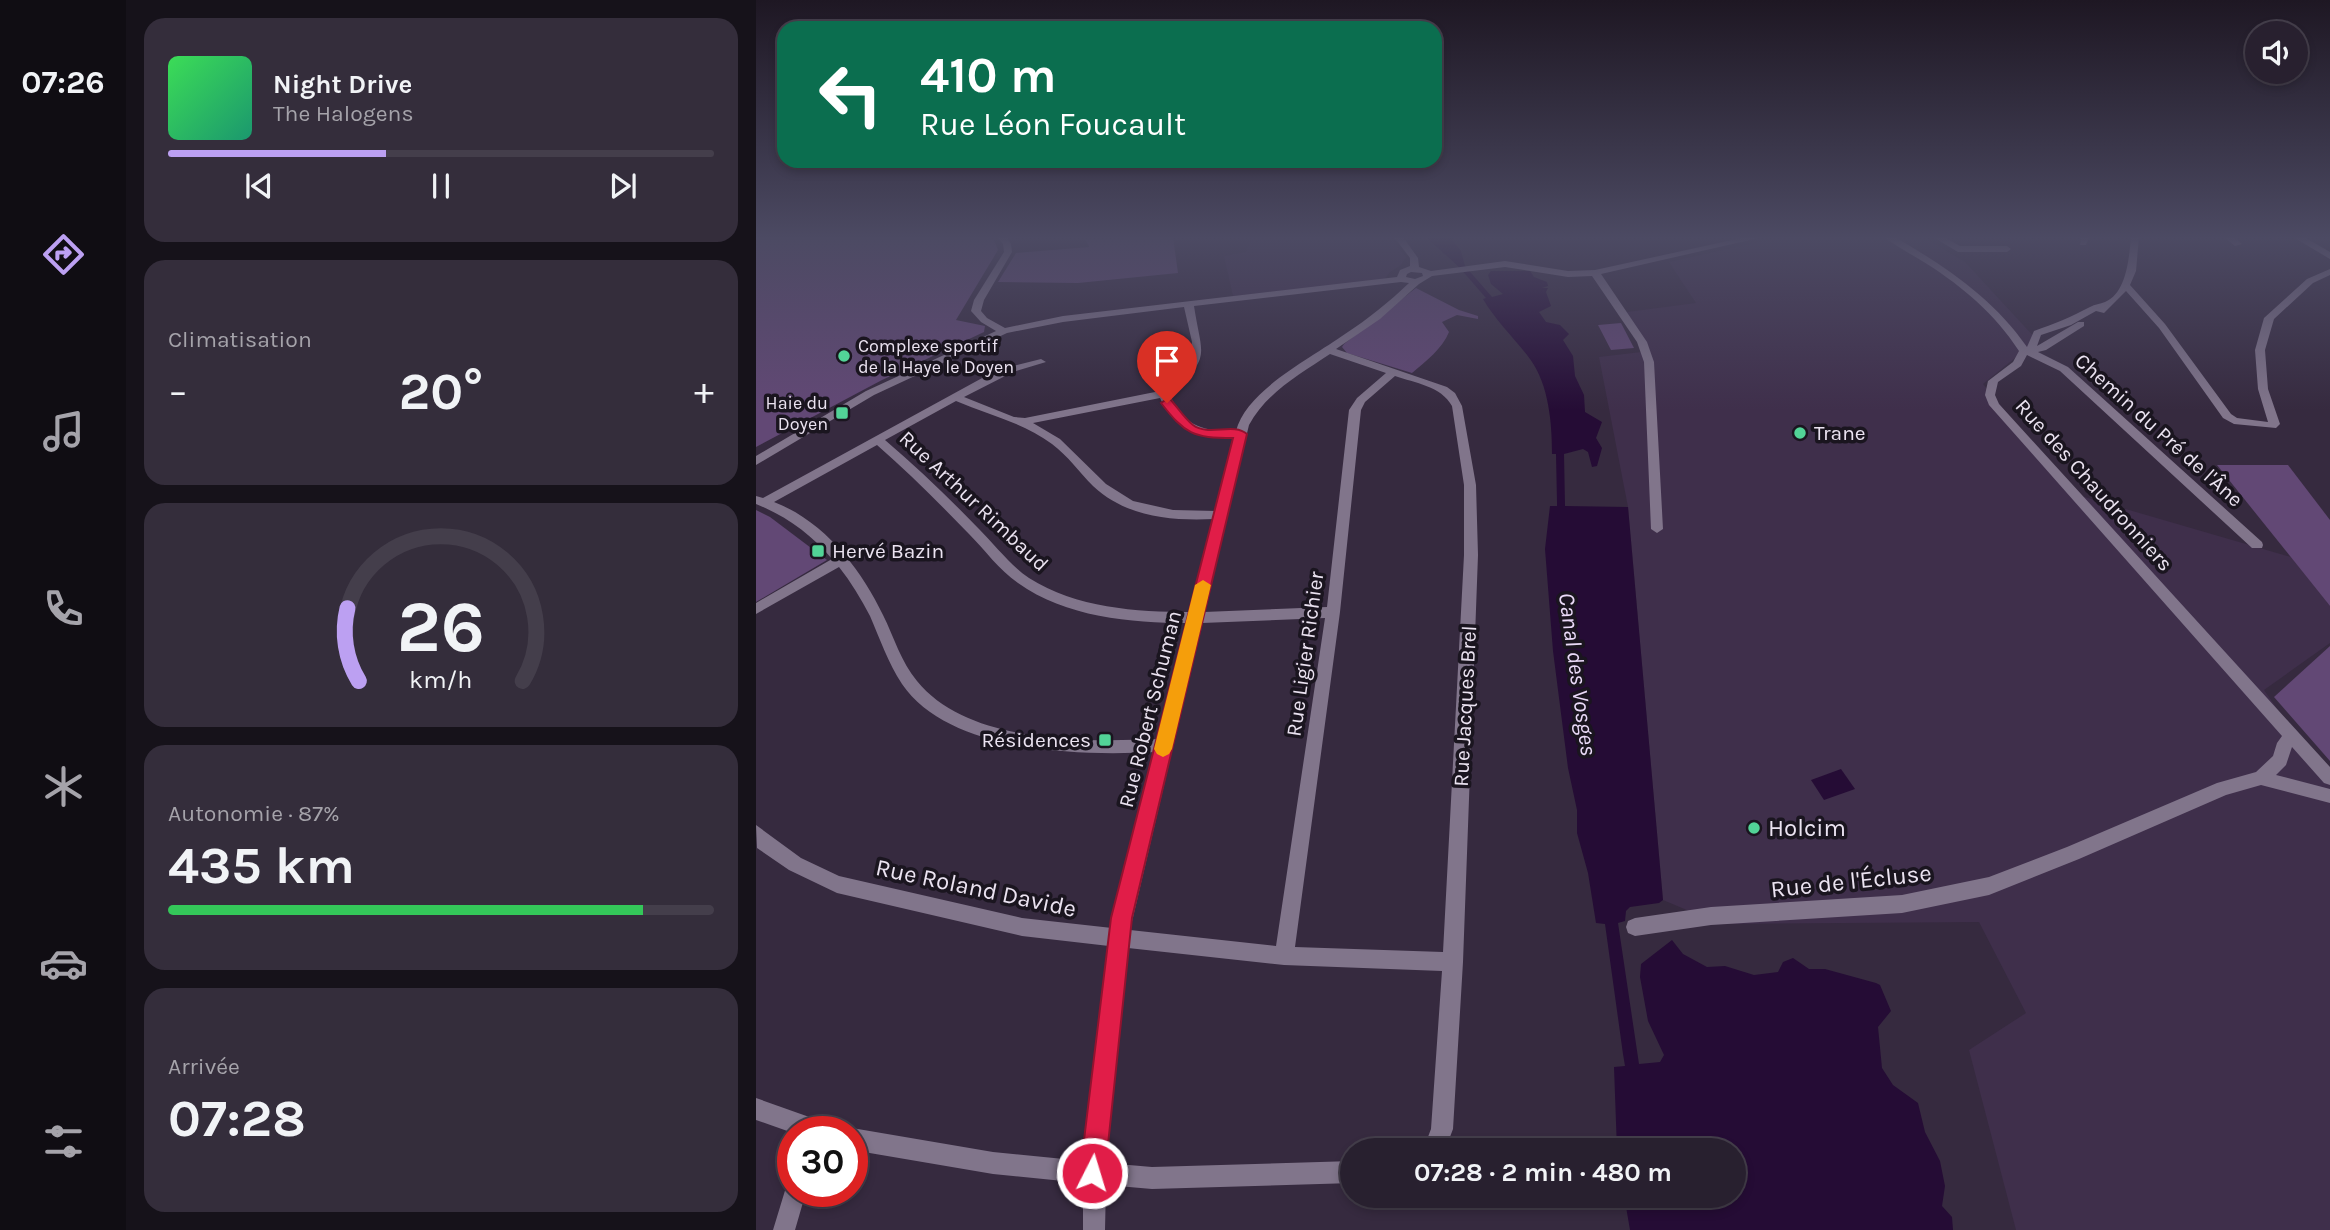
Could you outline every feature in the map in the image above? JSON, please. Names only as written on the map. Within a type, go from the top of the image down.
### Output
[{"type":"street","points":[[982,294],[976,311],[984,320],[1004,331]]},
{"type":"street","points":[[756,461],[870,393],[1004,331],[1063,319],[1270,294]]},
{"type":"street","name":"Rue Robert Schuman","points":[[1094,1230],[1092,1173],[1122,918],[1240,434],[1256,403],[1400,294]]},
{"type":"street","points":[[1610,294],[1642,342],[1649,362],[1657,529]]},
{"type":"street","points":[[1974,294],[2005,322],[2027,351],[2042,348],[2107,306],[2119,294]]},
{"type":"street","points":[[2134,294],[2162,326],[2227,416],[2234,421],[2274,425],[2263,389],[2260,350],[2269,318],[2295,294]]},
{"type":"street","points":[[957,398],[1012,420],[1025,421],[1164,394],[1186,374],[1197,358],[1199,345],[1189,304]]},
{"type":"street","name":"Rue des Chaudronniers","points":[[2107,306],[2101,305],[2068,323],[2037,332],[2017,364],[1993,381],[1990,395],[1994,405],[2330,778]]},
{"type":"street","name":"Rue Jacques Brel","points":[[1328,350],[1443,389],[1451,395],[1457,406],[1469,485],[1469,609],[1453,961],[1442,1129],[1439,1138]]},
{"type":"street","name":"Chemin du Pré de l'Âne","points":[[2027,351],[2064,369],[2257,545]]},
{"type":"street","points":[[761,501],[957,398],[999,373],[1041,362]]},
{"type":"street","name":"Rue Ligier Richier","points":[[1284,956],[1333,612],[1355,410],[1361,400],[1393,373]]},
{"type":"street","points":[[1164,394],[1189,429],[1203,434],[1240,434]]},
{"type":"street","points":[[1025,421],[1031,429],[1057,442],[1103,489],[1126,503],[1168,514],[1220,515]]},
{"type":"street","name":"Rue Arthur Rimbaud","points":[[877,440],[911,468],[1023,580],[1042,591],[1101,611],[1144,617],[1333,612]]},
{"type":"street","points":[[761,501],[803,525],[854,575],[904,673],[919,693],[948,714],[979,729],[1054,743],[1121,748],[1164,745]]},
{"type":"street","points":[[756,609],[840,560]]},
{"type":"street","points":[[2261,778],[2280,760],[2285,743],[2293,737]]},
{"type":"street","name":"Rue de l'Écluse","points":[[1635,926],[1711,916],[1902,904],[1990,886],[2223,788],[2261,778],[2330,796]]},
{"type":"street","name":"Rue Roland Davide","points":[[756,833],[763,842],[795,864],[836,884],[1022,927],[1284,956],[1453,961]]},
{"type":"street","points":[[756,1109],[777,1116]]},
{"type":"street","points":[[868,1142],[993,1163],[1165,1178],[1340,1172]]},
{"type":"street","points":[[784,1230],[791,1207]]},
{"type":"shaded area","name":"Complexe sportif de la Haye le Doyen","points":[[756,294],[971,294],[956,320],[985,326],[984,332],[882,380],[756,447]]},
{"type":"shaded area","points":[[1408,294],[1429,294],[1459,310],[1478,316],[1478,319],[1457,315],[1442,322],[1449,332],[1446,338],[1412,373],[1347,353],[1342,347]]},
{"type":"shaded area","points":[[1690,294],[1995,294],[2037,340],[1983,384],[2074,494],[2291,557],[2330,606],[2330,643],[2264,690],[2330,784],[2330,1230],[2016,1230],[1969,1050],[2026,1013],[1979,922],[1720,924],[1663,900],[1628,507],[1599,357],[1641,352],[1627,312],[1696,303]]},
{"type":"shaded area","points":[[1621,323],[1634,348],[1611,350],[1598,325]]},
{"type":"shaded area","points":[[2217,465],[2288,465],[2330,520],[2330,606]]},
{"type":"shaded area","points":[[756,510],[770,517],[827,560],[756,602]]},
{"type":"shaded area","points":[[2330,646],[2330,761],[2274,697]]},
{"type":"water","name":"Canal des Vosges","points":[[1483,294],[1492,297],[1502,294],[1547,294],[1551,306],[1539,312],[1546,322],[1560,325],[1569,334],[1563,340],[1573,356],[1575,376],[1584,395],[1585,412],[1602,422],[1596,438],[1602,448],[1597,466],[1592,467],[1588,452],[1583,449],[1564,454],[1565,506],[1628,507],[1663,900],[1659,903],[1630,907],[1626,911],[1625,921],[1618,923],[1639,1064],[1660,1062],[1664,1055],[1648,1021],[1640,977],[1641,964],[1672,940],[1683,954],[1707,967],[1725,966],[1754,975],[1778,972],[1783,962],[1793,958],[1809,969],[1825,969],[1880,985],[1891,1011],[1878,1027],[1882,1068],[1893,1085],[1918,1103],[1925,1132],[1940,1161],[1945,1186],[1942,1206],[1952,1217],[1953,1230],[1630,1230],[1626,1208],[1746,1208],[1746,1138],[1617,1138],[1614,1067],[1625,1066],[1605,924],[1596,923],[1588,873],[1577,833],[1577,810],[1568,768],[1553,651],[1545,549],[1550,506],[1557,506],[1556,454],[1552,454],[1548,405],[1536,369],[1483,299],[1486,298]]},
{"type":"water","points":[[1841,769],[1855,789],[1824,800],[1811,780]]},
{"type":"slow traffic","points":[[1163,749],[1203,585]]},
{"type":"place","name":"Complexe sportif de la Haye le Doyen","points":[[844,356]]},
{"type":"place","name":"Haie du Doyen","points":[[842,413]]},
{"type":"place","name":"Trane","points":[[1800,433]]},
{"type":"place","name":"Hervé Bazin","points":[[818,551]]},
{"type":"place","name":"Résidences","points":[[1105,740]]},
{"type":"place","name":"Holcim","points":[[1754,828]]},
{"type":"route","points":[[1092,1173],[1122,918],[1240,434],[1203,434],[1189,429],[1167,403]]}]
